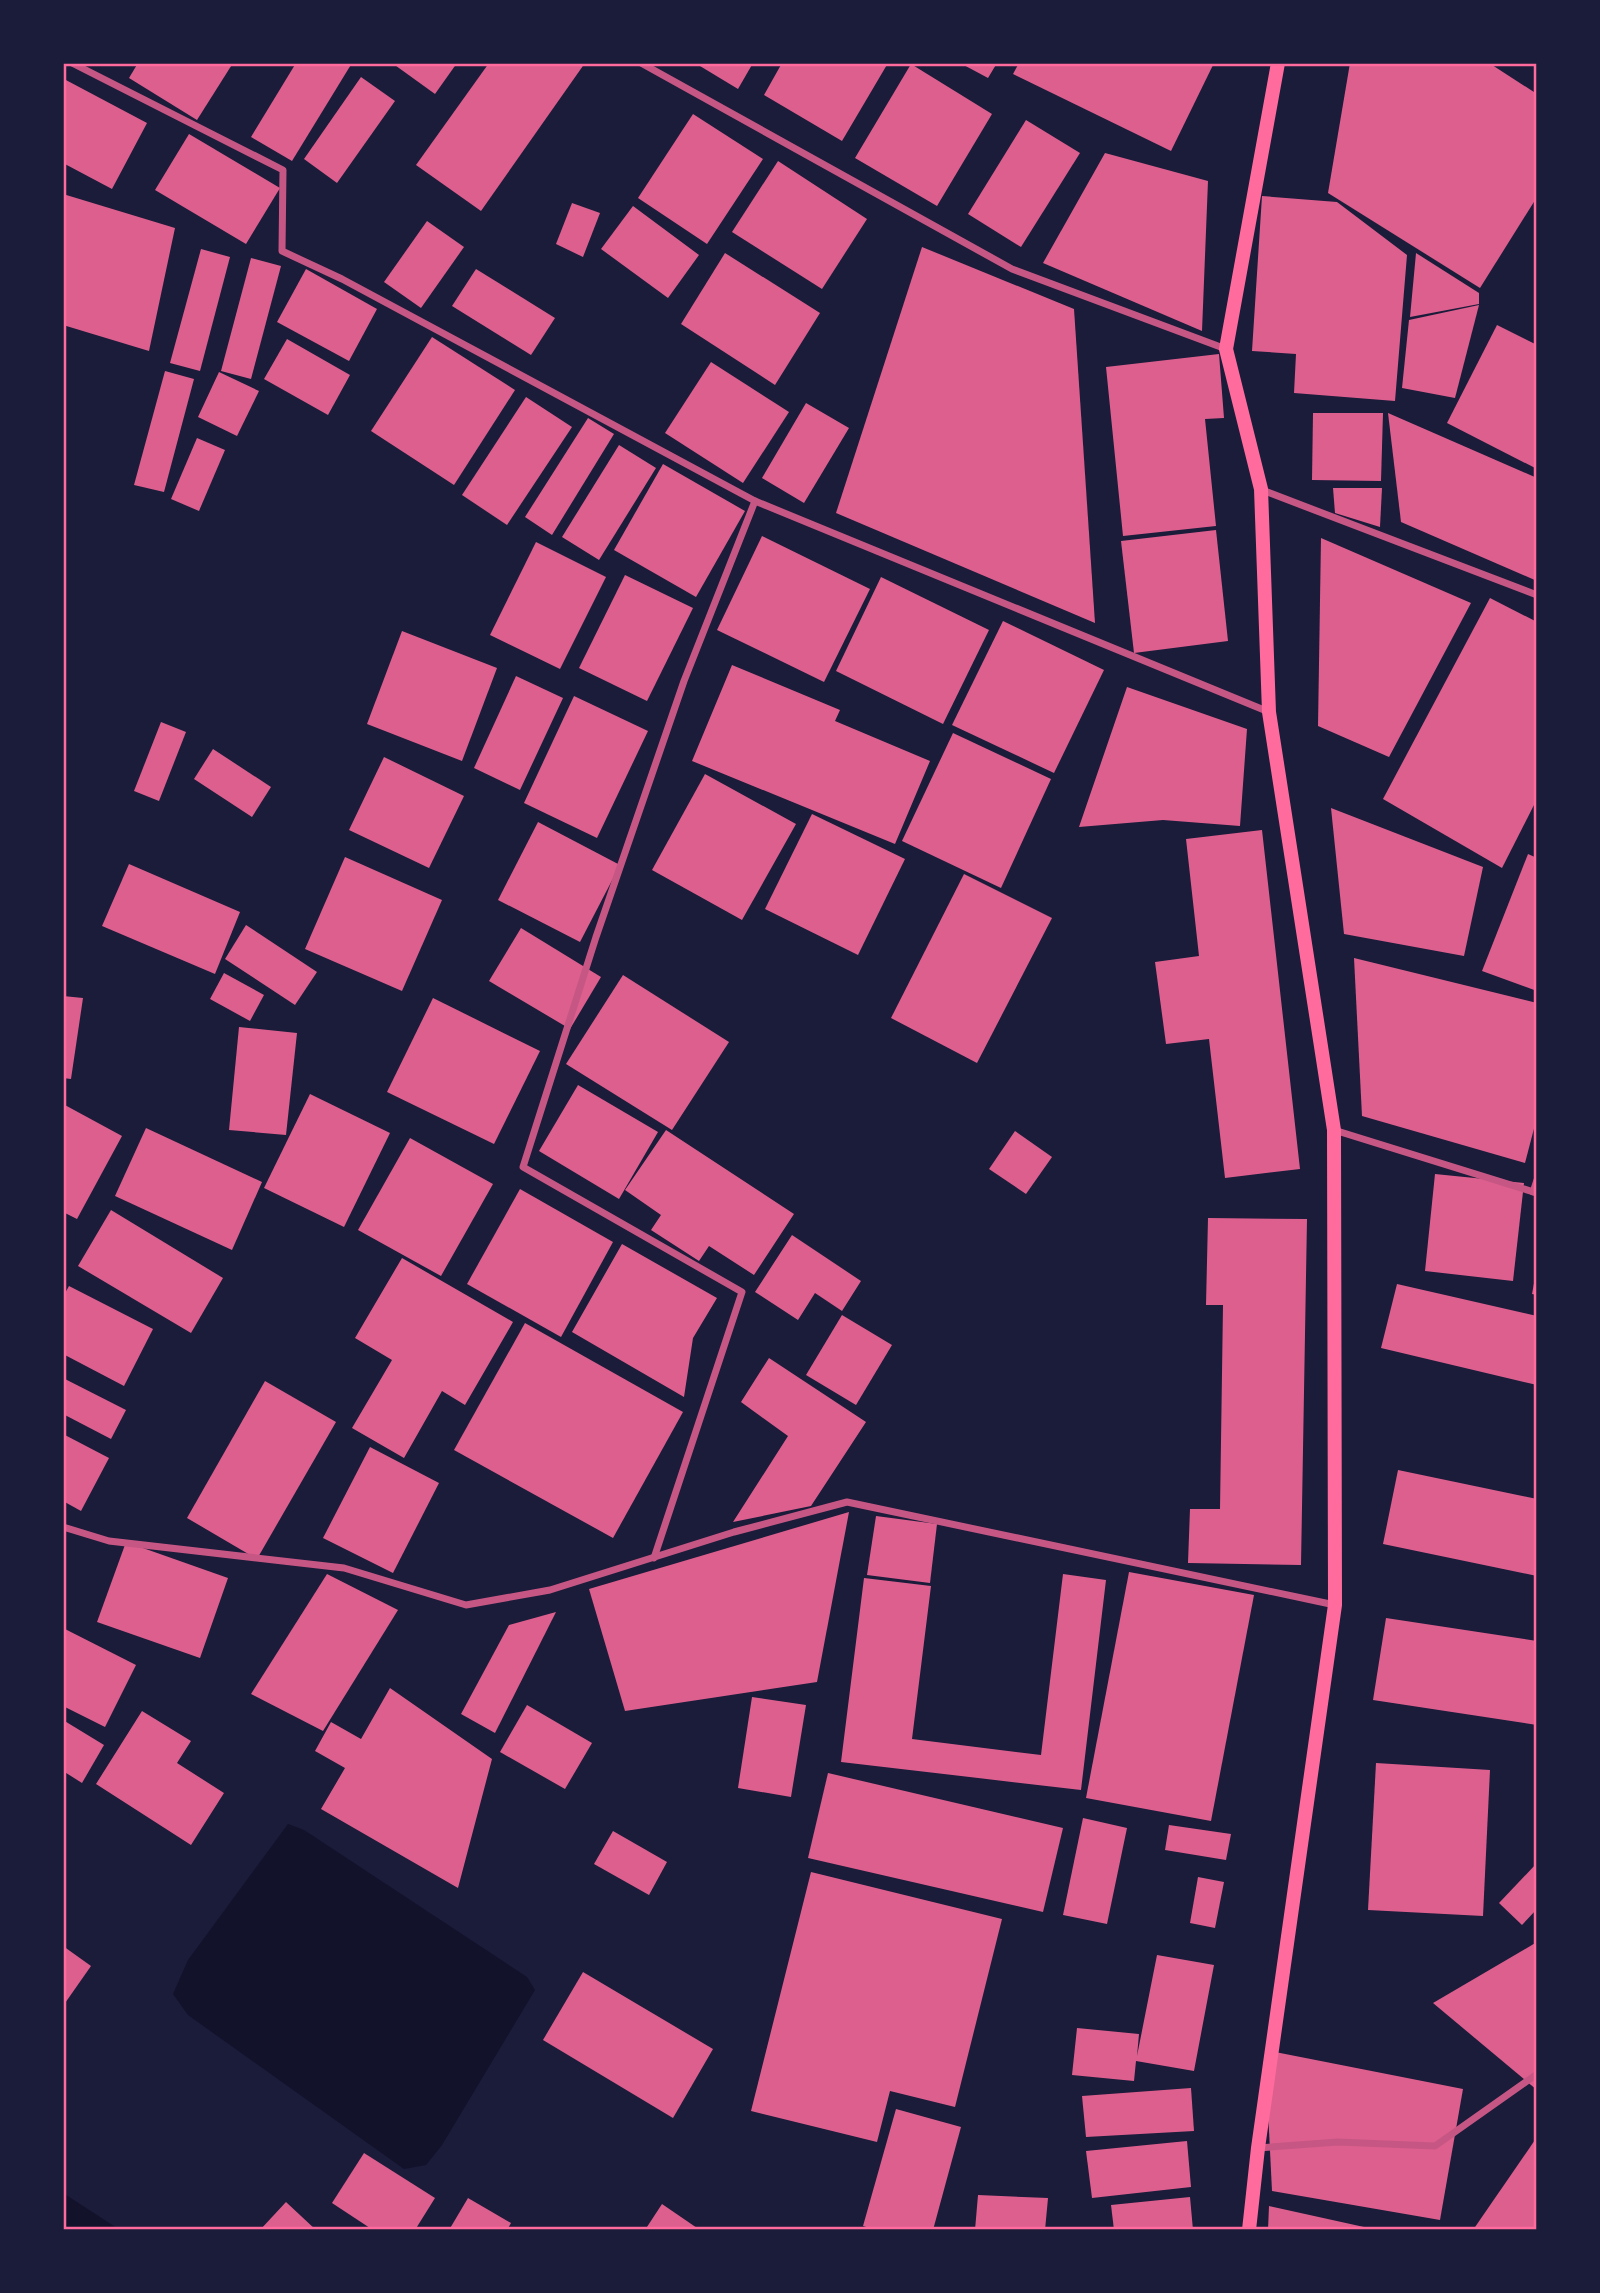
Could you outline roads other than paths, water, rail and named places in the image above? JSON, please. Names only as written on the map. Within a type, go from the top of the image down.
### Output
[{"type":"main road","points":[[1249,2230],[1258,2148],[1335,1605],[1335,1130],[1269,712],[1261,489],[1226,349],[1278,63]]},
{"type":"street","points":[[72,63],[283,170],[282,251],[342,279],[755,501],[1269,712]]},
{"type":"street","points":[[641,63],[1012,269],[1226,349]]},
{"type":"street","points":[[1261,489],[1537,595]]},
{"type":"street","points":[[654,1558],[742,1292],[523,1167],[596,937],[684,681],[755,501]]},
{"type":"street","points":[[1335,1130],[1535,1193],[1537,1180]]},
{"type":"street","points":[[63,1527],[109,1541],[344,1568],[466,1605],[551,1590],[734,1532],[847,1502],[1335,1605]]},
{"type":"street","points":[[1258,2148],[1338,2142],[1435,2146],[1537,2074]]}]
